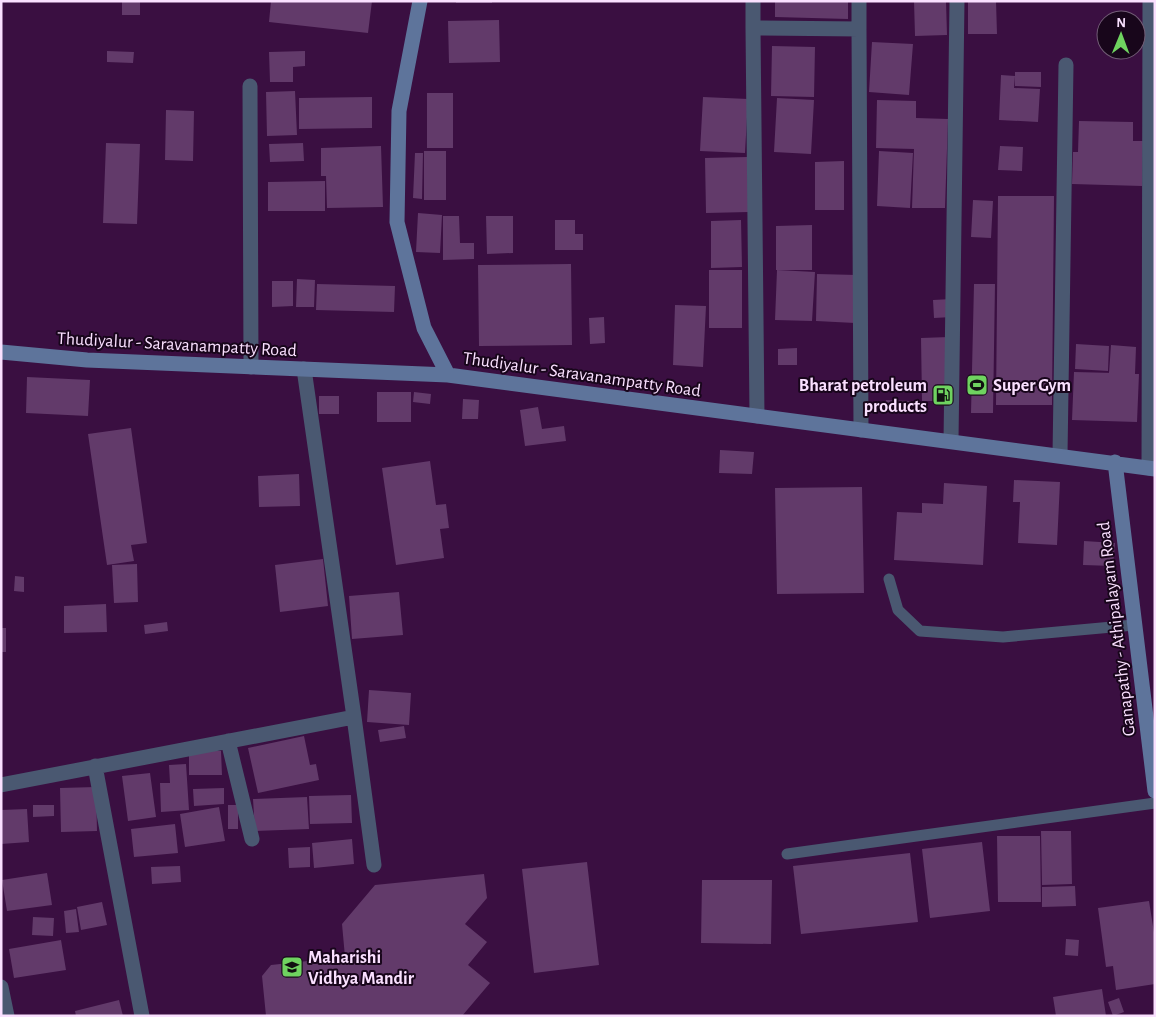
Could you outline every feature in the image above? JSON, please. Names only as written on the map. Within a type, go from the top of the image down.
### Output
[{"type":"main road","points":[[420,1],[399,110],[397,222],[424,328],[448,375]]},
{"type":"main road","name":"Thudiyalur - Saravanampatty Road","points":[[1,352],[87,360],[448,375],[1152,468]]},
{"type":"main road","name":"Ganapathy - Athipalayam Road","points":[[1115,462],[1155,791]]},
{"type":"street","points":[[753,1],[757,416]]},
{"type":"street","points":[[858,1],[860,29],[861,430]]},
{"type":"street","points":[[951,441],[957,1]]},
{"type":"street","points":[[1150,1],[1152,468]]},
{"type":"street","points":[[753,28],[860,29]]},
{"type":"street","points":[[1060,455],[1066,65]]},
{"type":"street","points":[[250,86],[251,367]]},
{"type":"street","points":[[304,369],[374,865]]},
{"type":"street","points":[[1,784],[354,717]]},
{"type":"street","points":[[228,741],[252,839]]},
{"type":"street","points":[[95,766],[142,1016]]},
{"type":"street","points":[[1,987],[7,1016]]},
{"type":"lane","points":[[889,579],[898,610],[920,631],[1003,637],[1134,625]]},
{"type":"lane","points":[[787,854],[1155,803]]},
{"type":"building","points":[[122,1],[140,1],[140,15],[122,15]]},
{"type":"building","points":[[271,1],[372,1],[368,33],[269,22]]},
{"type":"building","points":[[456,1],[492,1],[492,3],[456,3]]},
{"type":"building","points":[[775,1],[848,1],[848,19],[775,17]]},
{"type":"building","points":[[914,1],[946,1],[947,35],[915,36]]},
{"type":"building","points":[[968,1],[996,1],[997,34],[968,34]]},
{"type":"building","points":[[499,20],[500,62],[449,63],[448,21]]},
{"type":"building","points":[[872,42],[913,44],[909,95],[869,92]]},
{"type":"building","points":[[772,46],[815,47],[814,97],[771,96]]},
{"type":"building","points":[[107,51],[134,52],[133,63],[107,62]]},
{"type":"building","points":[[305,51],[305,66],[293,67],[293,82],[270,82],[269,52]]},
{"type":"building","points":[[1015,72],[1041,72],[1041,87],[1015,86]]},
{"type":"building","points":[[1001,75],[1015,76],[1014,88],[1040,89],[1038,122],[999,120]]},
{"type":"building","points":[[295,91],[297,135],[267,136],[266,92]]},
{"type":"building","points":[[427,93],[453,93],[453,148],[427,148]]},
{"type":"building","points":[[372,97],[372,128],[299,129],[299,98]]},
{"type":"building","points":[[703,97],[748,99],[745,153],[700,151]]},
{"type":"building","points":[[777,98],[814,100],[811,154],[774,152]]},
{"type":"building","points":[[877,100],[916,101],[916,118],[948,119],[945,208],[912,208],[914,149],[876,148]]},
{"type":"building","points":[[166,110],[194,111],[193,161],[165,160]]},
{"type":"building","points":[[1079,121],[1133,122],[1133,141],[1143,141],[1142,186],[1072,184],[1073,152],[1078,152]]},
{"type":"building","points":[[106,143],[140,144],[137,224],[103,223]]},
{"type":"building","points":[[303,143],[304,161],[270,162],[269,144]]},
{"type":"building","points":[[381,146],[383,207],[327,208],[326,176],[321,176],[321,148]]},
{"type":"building","points":[[1000,146],[1023,147],[1022,171],[998,170]]},
{"type":"building","points":[[424,151],[446,151],[446,200],[424,200]]},
{"type":"building","points":[[879,151],[913,153],[910,208],[877,206]]},
{"type":"building","points":[[415,153],[423,153],[422,199],[413,198]]},
{"type":"building","points":[[747,157],[749,212],[706,213],[705,158]]},
{"type":"building","points":[[844,161],[844,210],[815,210],[815,162]]},
{"type":"building","points":[[325,181],[325,211],[268,211],[268,182]]},
{"type":"building","points":[[998,196],[1054,196],[1052,405],[996,405]]},
{"type":"building","points":[[973,200],[993,201],[991,238],[971,237]]},
{"type":"building","points":[[418,213],[442,215],[440,253],[416,252]]},
{"type":"building","points":[[443,216],[459,216],[460,243],[474,243],[474,259],[443,260]]},
{"type":"building","points":[[486,216],[513,216],[513,253],[487,254]]},
{"type":"building","points":[[555,220],[575,220],[575,234],[583,234],[583,250],[555,250]]},
{"type":"building","points":[[741,220],[742,267],[711,268],[711,221]]},
{"type":"building","points":[[812,225],[812,270],[776,270],[776,226]]},
{"type":"building","points":[[571,264],[572,345],[479,346],[478,265]]},
{"type":"building","points":[[709,270],[742,270],[742,328],[709,328]]},
{"type":"building","points":[[777,270],[815,272],[812,321],[775,320]]},
{"type":"building","points":[[817,274],[857,275],[855,323],[816,321]]},
{"type":"building","points":[[297,279],[315,280],[314,307],[296,307]]},
{"type":"building","points":[[272,281],[293,281],[293,306],[272,307]]},
{"type":"building","points":[[317,284],[395,286],[394,312],[316,310]]},
{"type":"building","points":[[974,284],[995,284],[993,413],[971,413]]},
{"type":"building","points":[[952,299],[952,317],[934,318],[933,300]]},
{"type":"building","points":[[675,305],[706,306],[703,367],[673,365]]},
{"type":"building","points":[[604,317],[605,343],[590,344],[589,318]]},
{"type":"building","points":[[949,337],[949,401],[922,401],[921,338]]},
{"type":"building","points":[[1076,344],[1109,346],[1108,371],[1075,369]]},
{"type":"building","points":[[1111,345],[1136,347],[1135,374],[1139,374],[1137,422],[1072,420],[1074,372],[1109,373]]},
{"type":"building","points":[[797,348],[797,365],[778,365],[778,349]]},
{"type":"building","points":[[27,377],[90,380],[88,416],[26,413]]},
{"type":"building","points":[[377,392],[411,392],[411,422],[377,422]]},
{"type":"building","points":[[414,392],[431,394],[430,404],[413,402]]},
{"type":"building","points":[[319,396],[339,396],[339,414],[319,414]]},
{"type":"building","points":[[463,399],[479,400],[478,419],[462,419]]},
{"type":"building","points":[[886,400],[911,401],[911,410],[885,409]]},
{"type":"building","points":[[538,407],[542,429],[564,426],[566,441],[525,446],[520,410]]},
{"type":"building","points":[[131,428],[147,543],[131,545],[134,561],[107,565],[88,434]]},
{"type":"building","points":[[720,450],[754,452],[752,474],[719,473]]},
{"type":"building","points":[[430,461],[436,505],[446,504],[449,528],[440,529],[444,558],[396,565],[382,468]]},
{"type":"building","points":[[299,474],[300,506],[259,507],[258,476]]},
{"type":"building","points":[[1014,480],[1060,482],[1057,545],[1018,543],[1020,502],[1013,502]]},
{"type":"building","points":[[944,483],[987,486],[983,565],[894,560],[897,512],[922,513],[922,503],[943,504]]},
{"type":"building","points":[[862,487],[864,593],[777,594],[775,488]]},
{"type":"building","points":[[1084,541],[1115,543],[1113,566],[1083,565]]},
{"type":"building","points":[[323,559],[328,606],[280,612],[275,565]]},
{"type":"building","points":[[137,564],[138,602],[114,603],[112,565]]},
{"type":"building","points":[[15,576],[24,577],[24,592],[14,591]]},
{"type":"building","points":[[399,592],[403,635],[352,639],[349,596]]},
{"type":"building","points":[[106,604],[107,632],[64,633],[64,606]]},
{"type":"building","points":[[167,622],[168,631],[145,634],[144,625]]},
{"type":"building","points":[[1,628],[6,628],[6,652],[1,652]]},
{"type":"building","points":[[369,690],[411,693],[409,725],[367,722]]},
{"type":"building","points":[[404,726],[406,738],[380,742],[378,730]]},
{"type":"building","points":[[304,736],[310,765],[316,764],[319,780],[258,793],[248,748]]},
{"type":"building","points":[[189,751],[221,751],[222,775],[189,775]]},
{"type":"building","points":[[186,764],[189,810],[161,812],[160,783],[170,783],[169,765]]},
{"type":"building","points":[[150,773],[156,817],[128,821],[122,776]]},
{"type":"building","points":[[96,787],[97,831],[61,832],[60,788]]},
{"type":"building","points":[[224,788],[224,804],[194,806],[193,789]]},
{"type":"building","points":[[351,795],[352,823],[310,824],[309,796]]},
{"type":"building","points":[[307,797],[309,829],[255,831],[253,799]]},
{"type":"building","points":[[33,805],[54,805],[54,816],[33,817]]},
{"type":"building","points":[[228,805],[238,805],[238,829],[228,829]]},
{"type":"building","points":[[219,807],[225,841],[185,847],[180,814]]},
{"type":"building","points":[[27,809],[29,842],[1,844],[1,810]]},
{"type":"building","points":[[175,824],[178,853],[134,857],[131,829]]},
{"type":"building","points":[[1041,831],[1071,831],[1072,884],[1042,885]]},
{"type":"building","points":[[997,836],[1040,836],[1041,902],[998,902]]},
{"type":"building","points":[[352,839],[354,864],[314,868],[312,843]]},
{"type":"building","points":[[982,842],[990,911],[930,918],[922,849]]},
{"type":"building","points":[[310,847],[310,867],[289,868],[288,848]]},
{"type":"building","points":[[910,853],[918,922],[801,934],[793,866]]},
{"type":"building","points":[[587,862],[599,965],[534,973],[522,869]]},
{"type":"building","points":[[180,866],[181,882],[152,884],[151,867]]},
{"type":"building","points":[[47,873],[52,905],[7,911],[2,880]]},
{"type":"building","points":[[484,874],[487,898],[465,924],[487,942],[468,965],[490,983],[462,1016],[266,1016],[262,976],[271,965],[345,957],[342,924],[375,885]]},
{"type":"building","points":[[702,880],[772,880],[771,944],[701,943]]},
{"type":"building","points":[[1075,886],[1076,906],[1042,907],[1042,887]]},
{"type":"building","points":[[1149,901],[1155,939],[1155,984],[1116,990],[1113,966],[1106,967],[1098,908]]},
{"type":"building","points":[[102,902],[107,925],[81,930],[77,907]]},
{"type":"building","points":[[76,909],[79,932],[66,933],[64,911]]},
{"type":"building","points":[[33,917],[54,918],[53,936],[32,935]]},
{"type":"building","points":[[1066,939],[1079,940],[1078,956],[1065,955]]},
{"type":"building","points":[[61,940],[66,970],[14,978],[9,949]]},
{"type":"building","points":[[1102,989],[1106,1016],[1056,1016],[1053,997]]},
{"type":"building","points":[[1119,998],[1124,1012],[1113,1016],[1108,1002]]},
{"type":"building","points":[[119,1000],[123,1016],[76,1016],[75,1011]]},
{"type":"place","name":"Super Gym","points":[[977,385]]},
{"type":"place","name":"Bharat petroleum products","points":[[943,395]]},
{"type":"place","name":"Maharishi Vidhya Mandir","points":[[292,967]]}]
